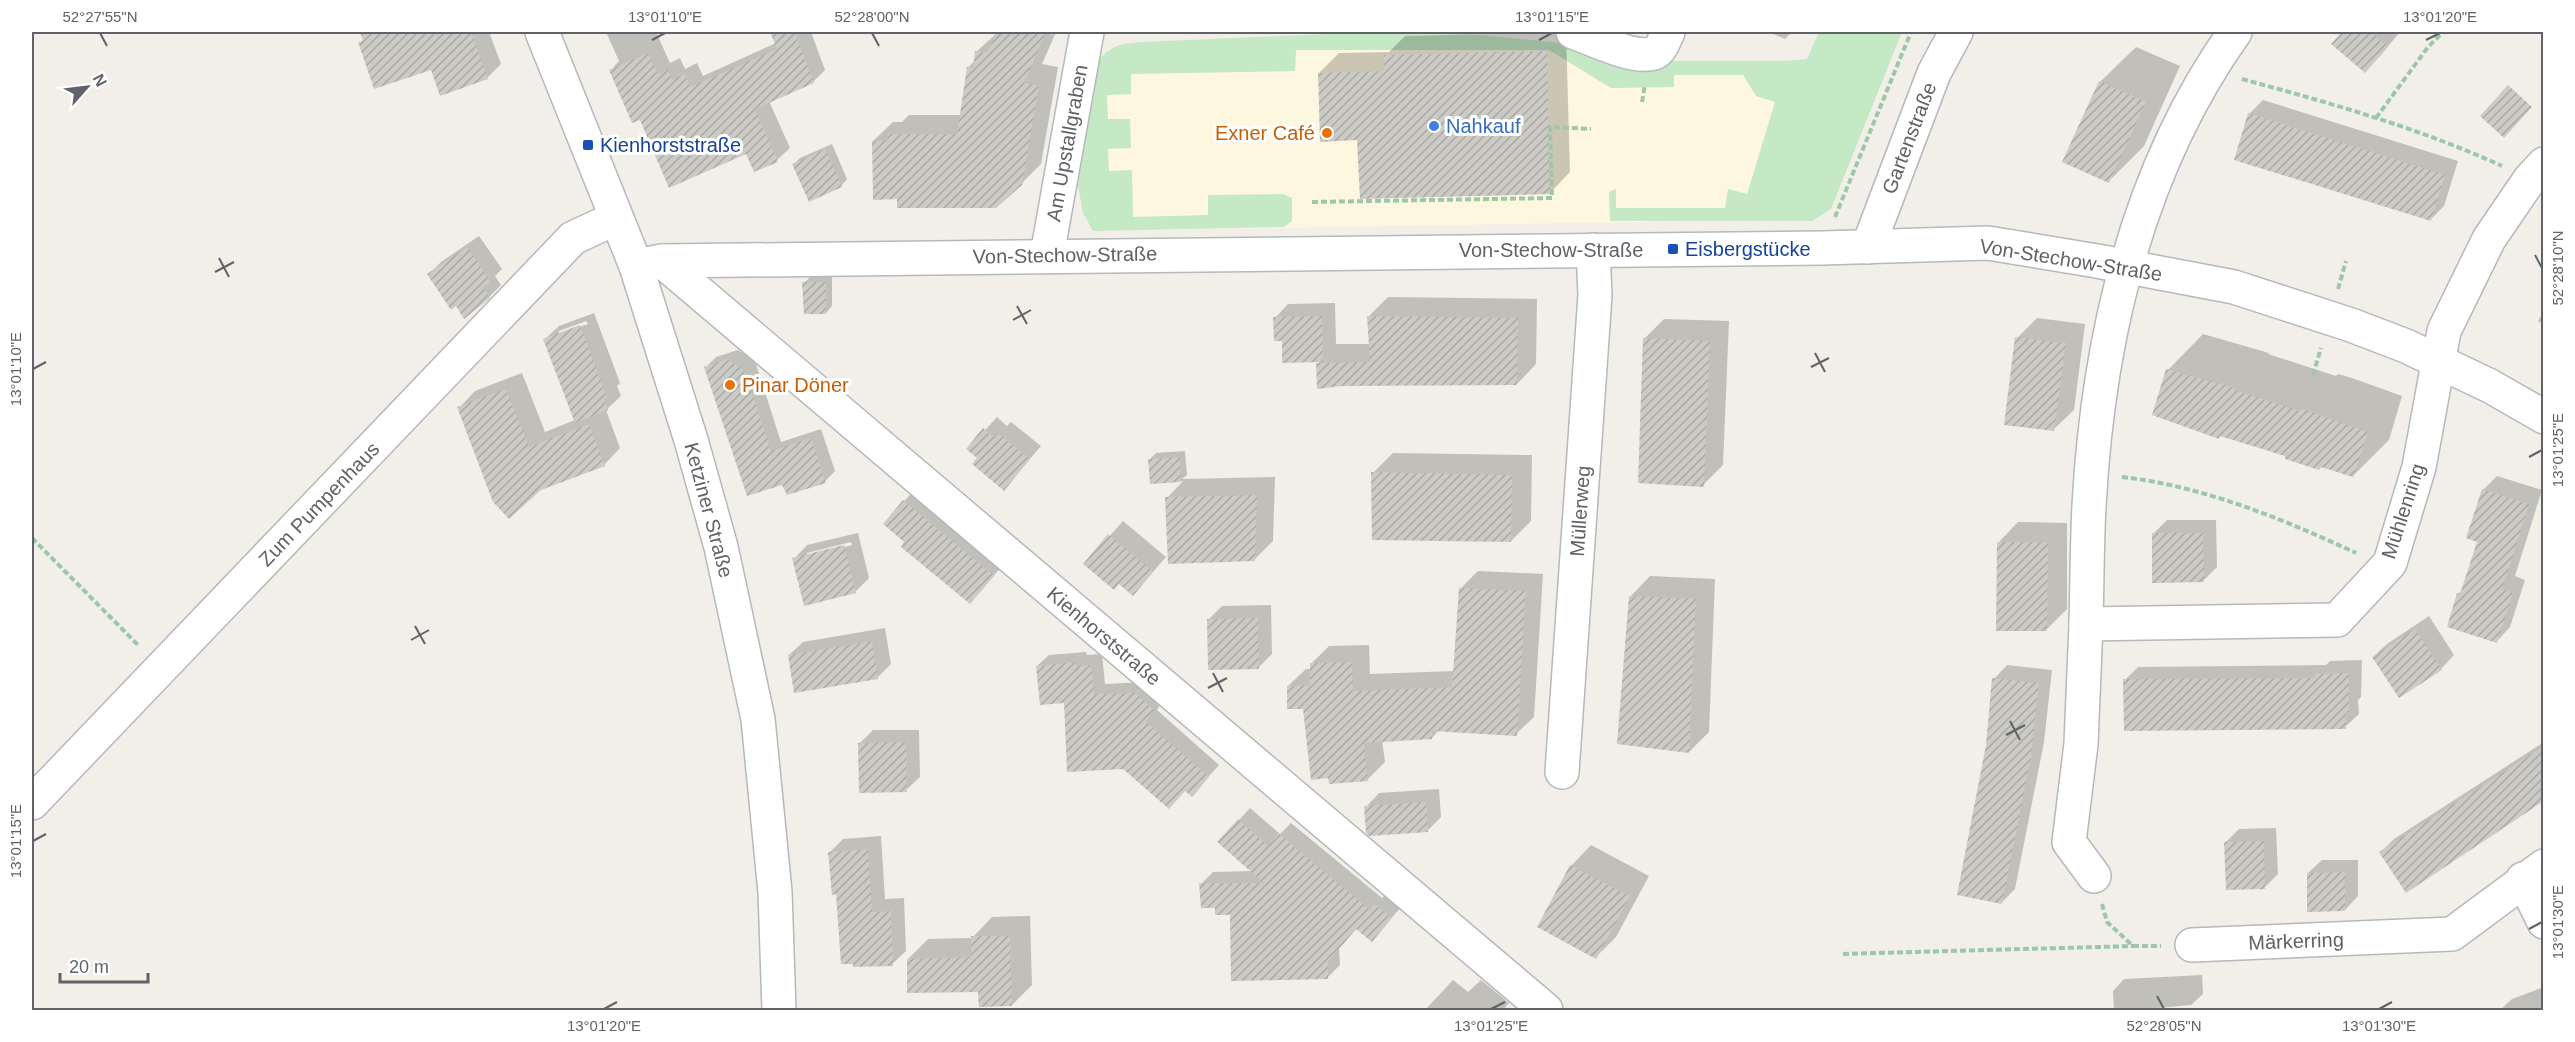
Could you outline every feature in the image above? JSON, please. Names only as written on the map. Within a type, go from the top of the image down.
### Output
[{"type":"street","name":"Ketziner Straße","points":[[542,32],[616,218],[649,264],[691,440],[718,536],[758,719],[775,892],[780,1011]]},
{"type":"street","name":"Am Upstallgraben","points":[[1047,255],[1087,32]]},
{"type":"street","points":[[1573,32],[1630,53],[1643,54],[1655,52],[1662,45],[1668,32]]},
{"type":"street","name":"Gartenstraße","points":[[1868,247],[1934,73],[1956,32]]},
{"type":"street","points":[[2094,876],[2069,842],[2081,744],[2091,474],[2098,407],[2116,303],[2134,236],[2177,127],[2207,70],[2235,32]]},
{"type":"street","name":"Mühlenring","points":[[2086,624],[2337,620],[2390,562],[2419,467],[2444,331],[2489,240],[2537,172]]},
{"type":"street","name":"Zum Pumpenhaus","points":[[32,803],[573,238],[616,218]]},
{"type":"street","name":"Von-Stechow-Straße","points":[[649,264],[1047,255],[1822,248],[1988,243],[2234,287],[2351,325],[2406,346],[2490,386],[2544,417]]},
{"type":"street","name":"Müllerweg","points":[[1562,772],[1595,295],[1593,250]]},
{"type":"street","name":"Kienhorststraße","points":[[649,264],[1546,1011]]},
{"type":"street","name":"Märkerring","points":[[2192,945],[2452,934],[2533,872],[2544,922]]},
{"type":"path","points":[[1822,248],[1911,32]]},
{"type":"path","points":[[2376,118],[2428,47],[2443,32]]},
{"type":"path","points":[[2207,70],[2376,118],[2537,172]]},
{"type":"path","points":[[1312,202],[1552,198],[1550,127],[1591,129]]},
{"type":"path","points":[[2091,474],[2137,479],[2246,508],[2386,566]]},
{"type":"path","points":[[32,538],[161,668]]},
{"type":"path","points":[[2094,876],[2107,922],[2133,946]]},
{"type":"path","points":[[1843,954],[2192,945]]},
{"type":"shaded area","points":[[1372,32],[1433,32],[1657,71],[1781,61],[1757,220],[1093,231],[1083,213],[1078,186],[1108,49],[1118,44],[1141,42]]},
{"type":"green space","points":[[1372,32],[1447,32],[1552,42],[1646,61],[1781,61],[1807,59],[1819,32],[1902,32],[1831,209],[1812,221],[1610,221],[1609,192],[1616,189],[1616,208],[1725,208],[1728,189],[1747,194],[1775,102],[1756,96],[1743,75],[1674,75],[1674,87],[1611,88],[1549,50],[1296,50],[1295,71],[1131,74],[1131,94],[1107,95],[1108,119],[1130,119],[1131,148],[1108,149],[1109,171],[1132,170],[1133,217],[1208,215],[1208,195],[1283,194],[1292,198],[1292,221],[1284,227],[1093,231],[1083,213],[1078,186],[1098,61],[1112,48],[1122,44],[1141,42]]},
{"type":"building","points":[[360,32],[471,32],[488,79],[440,96],[431,70],[374,89],[358,42],[363,41]]},
{"type":"building","points":[[770,32],[795,32],[814,83],[755,109],[778,162],[754,172],[746,154],[669,188],[640,120],[632,123],[609,70],[648,53],[658,74],[668,70],[672,80],[685,74],[690,87],[777,49]]},
{"type":"building","points":[[997,32],[1046,32],[1024,83],[1039,86],[1022,185],[996,208],[897,208],[897,199],[873,200],[872,141],[888,141],[888,134],[957,134],[967,67],[973,68],[975,51],[987,53]]},
{"type":"building","points":[[2342,32],[2371,32],[2388,47],[2365,73],[2331,44]]},
{"type":"building","name":"Nahkauf","points":[[1547,51],[1550,194],[1360,199],[1357,140],[1320,142],[1318,73],[1384,71],[1384,55]]},
{"type":"building","points":[[2099,81],[2146,102],[2109,183],[2062,162]]},
{"type":"building","points":[[2508,85],[2532,107],[2504,138],[2480,116]]},
{"type":"building","points":[[2248,113],[2445,175],[2431,221],[2234,160]]},
{"type":"building","points":[[825,149],[842,187],[809,202],[792,164]]},
{"type":"building","points":[[467,247],[491,282],[483,287],[490,298],[464,319],[456,306],[451,310],[427,274]]},
{"type":"building","points":[[802,282],[826,282],[826,314],[804,314]]},
{"type":"building","points":[[1322,316],[1323,362],[1282,363],[1282,341],[1274,341],[1273,317]]},
{"type":"building","points":[[1367,316],[1518,318],[1517,385],[1342,386],[1317,389],[1316,363],[1370,362]]},
{"type":"building","points":[[580,325],[607,398],[604,399],[608,410],[575,423],[543,339]]},
{"type":"building","points":[[2015,337],[2066,343],[2054,431],[2004,425]]},
{"type":"building","points":[[1643,338],[1710,341],[1704,487],[1638,483]]},
{"type":"building","points":[[727,359],[745,371],[771,451],[811,438],[826,483],[787,495],[782,485],[747,496],[704,367]]},
{"type":"building","points":[[2166,369],[2235,388],[2234,390],[2300,411],[2301,409],[2368,432],[2353,477],[2321,467],[2319,470],[2285,459],[2285,456],[2220,436],[2219,439],[2152,415]]},
{"type":"building","points":[[506,389],[529,447],[589,424],[605,466],[541,490],[509,519],[493,502],[457,407]]},
{"type":"building","points":[[983,428],[994,437],[998,433],[1030,459],[1004,491],[972,464],[977,458],[966,449]]},
{"type":"building","points":[[1180,457],[1181,482],[1150,484],[1148,459]]},
{"type":"building","points":[[1371,472],[1512,475],[1511,542],[1372,540]]},
{"type":"building","points":[[2482,489],[2529,504],[2502,590],[2513,593],[2497,643],[2447,627],[2457,593],[2460,594],[2477,542],[2466,538]]},
{"type":"building","points":[[1257,495],[1255,561],[1168,564],[1165,497]]},
{"type":"building","points":[[903,500],[994,576],[970,604],[901,547],[904,542],[883,524]]},
{"type":"building","points":[[2152,533],[2203,533],[2204,582],[2152,583]]},
{"type":"building","points":[[1108,534],[1153,572],[1133,596],[1119,584],[1114,590],[1083,564]]},
{"type":"building","points":[[1997,542],[2048,542],[2047,631],[1996,631]]},
{"type":"building","points":[[844,545],[856,593],[804,606],[792,558]]},
{"type":"building","points":[[1459,588],[1526,591],[1517,736],[1432,731],[1432,739],[1364,743],[1368,781],[1329,784],[1328,778],[1311,780],[1303,709],[1287,709],[1287,686],[1310,685],[1310,663],[1352,662],[1353,691],[1452,687]]},
{"type":"building","points":[[1629,596],[1696,599],[1689,753],[1617,744]]},
{"type":"building","points":[[1258,618],[1259,669],[1208,670],[1207,619]]},
{"type":"building","points":[[2415,629],[2442,670],[2399,698],[2372,657]]},
{"type":"building","points":[[872,641],[878,679],[794,693],[788,655]]},
{"type":"building","points":[[1075,662],[1076,666],[1091,665],[1094,694],[1135,693],[1154,710],[1146,722],[1209,777],[1192,797],[1185,791],[1169,809],[1123,769],[1067,772],[1064,703],[1040,705],[1036,666]]},
{"type":"building","points":[[2349,673],[2349,712],[2345,712],[2346,729],[2124,731],[2123,679],[2315,678],[2314,674]]},
{"type":"building","points":[[1992,678],[2039,683],[2031,757],[2002,904],[1957,895],[1986,745]]},
{"type":"building","points":[[906,742],[907,792],[859,793],[858,743]]},
{"type":"building","points":[[2544,746],[2544,801],[2406,893],[2379,852]]},
{"type":"building","points":[[1426,802],[1428,832],[1369,836],[1366,833],[1364,806]]},
{"type":"building","points":[[1238,819],[1268,846],[1278,833],[1370,910],[1374,904],[1392,918],[1372,942],[1356,929],[1328,962],[1328,979],[1231,981],[1230,915],[1215,915],[1215,908],[1201,908],[1199,883],[1264,883],[1217,842]]},
{"type":"building","points":[[2264,841],[2265,889],[2226,890],[2224,842]]},
{"type":"building","points":[[868,849],[872,912],[891,911],[893,966],[853,967],[853,964],[841,964],[836,894],[832,895],[828,852]]},
{"type":"building","points":[[1570,865],[1630,896],[1596,959],[1537,927]]},
{"type":"building","points":[[2345,872],[2345,911],[2307,912],[2307,873]]},
{"type":"building","points":[[971,936],[1010,936],[1012,1006],[979,1007],[978,992],[907,993],[907,959],[971,957]]},
{"type":"place","name":"Nahkauf","points":[[1434,126]]},
{"type":"place","name":"Exner Café","points":[[1327,133]]},
{"type":"place","name":"Kienhorststraße","points":[[588,145]]},
{"type":"place","name":"Eisbergstücke","points":[[1673,249]]},
{"type":"place","name":"Pinar Döner","points":[[730,385]]}]
